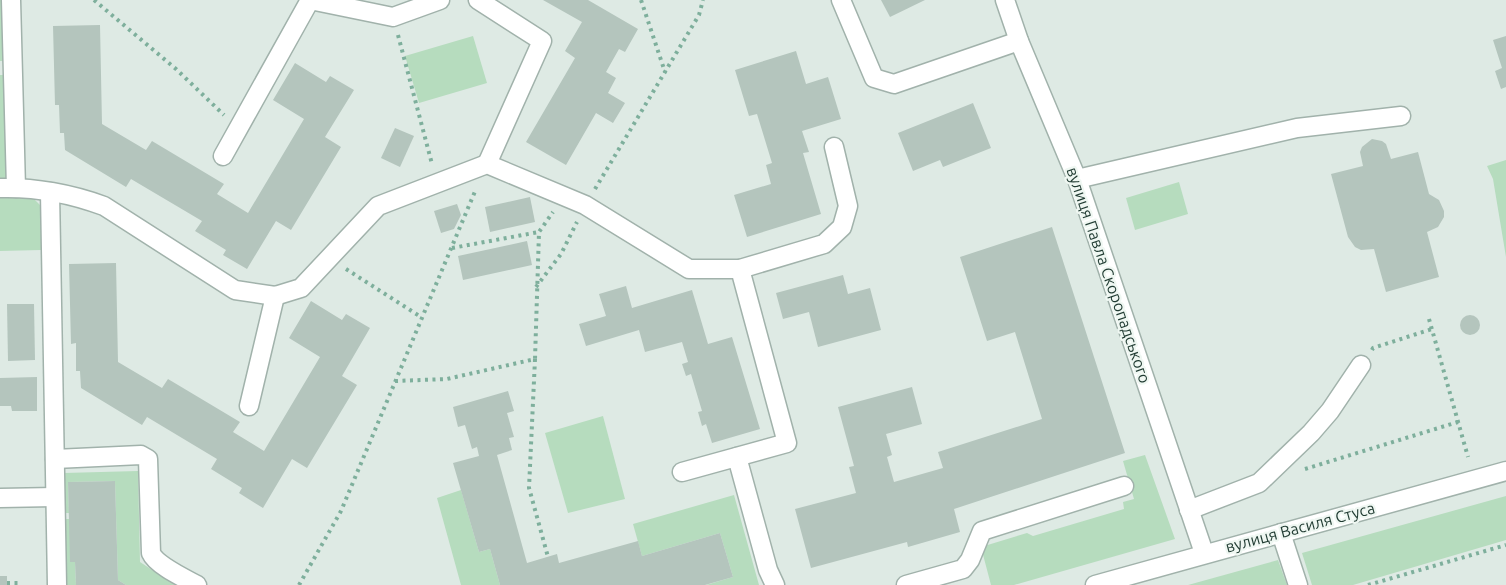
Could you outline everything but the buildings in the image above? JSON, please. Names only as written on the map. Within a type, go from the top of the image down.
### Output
[{"type":"street","points":[[11,0],[8,188],[50,192],[93,201],[234,290],[276,296],[301,288],[378,206],[487,164],[585,205],[689,269],[740,269],[824,244],[842,227],[848,206],[834,147]]},
{"type":"street","points":[[223,156],[310,0],[393,17],[440,0]]},
{"type":"street","points":[[478,0],[542,41],[487,164]]},
{"type":"street","points":[[841,0],[874,78],[894,84],[1018,41]]},
{"type":"street","name":"вулиця Павла Скоропадського","points":[[1005,0],[1018,41],[1077,178],[1204,554]]},
{"type":"street","points":[[1077,178],[1215,149],[1297,128],[1401,116]]},
{"type":"street","points":[[50,192],[57,585]]},
{"type":"street","points":[[682,472],[787,443],[740,269]]},
{"type":"street","points":[[249,406],[276,296]]},
{"type":"street","points":[[1190,510],[1259,483],[1311,433],[1330,411],[1362,365]]},
{"type":"street","points":[[55,459],[141,456],[148,459],[152,557],[196,585]]},
{"type":"street","points":[[737,457],[768,570],[775,585]]},
{"type":"street","name":"вулиця Василя Стуса","points":[[1095,585],[1506,471]]},
{"type":"street","points":[[906,585],[963,569],[970,560],[982,531],[1124,486]]},
{"type":"street","points":[[0,498],[55,497]]},
{"type":"street","points":[[1281,533],[1298,585]]},
{"type":"path","points":[[94,0],[176,69],[238,128]]},
{"type":"path","points":[[641,0],[665,72]]},
{"type":"path","points":[[536,287],[561,254],[585,205],[699,15],[703,0]]},
{"type":"path","points":[[393,17],[437,183]]},
{"type":"path","points":[[298,585],[341,512],[487,164]]},
{"type":"path","points":[[548,557],[529,488],[536,287],[539,231],[565,195]]},
{"type":"path","points":[[451,248],[539,231]]},
{"type":"path","points":[[329,259],[421,317]]},
{"type":"path","points":[[1429,318],[1468,457]]},
{"type":"path","points":[[1373,348],[1432,329]]},
{"type":"path","points":[[395,381],[447,379],[535,358]]},
{"type":"path","points":[[1303,469],[1458,422]]},
{"type":"path","points":[[1368,585],[1506,545]]},
{"type":"path","points":[[7,583],[21,585]]},
{"type":"green space","points":[[0,0],[5,0],[6,61],[0,61]]},
{"type":"green space","points":[[473,36],[487,83],[419,103],[405,56]]},
{"type":"green space","points":[[0,75],[6,75],[8,181],[0,181]]},
{"type":"green space","points":[[1506,160],[1506,257],[1493,179],[1487,166]]},
{"type":"green space","points":[[1179,182],[1188,214],[1135,230],[1126,198]]},
{"type":"green space","points":[[0,197],[32,197],[41,206],[41,250],[0,251]]},
{"type":"green space","points":[[603,416],[625,499],[568,513],[545,433]]},
{"type":"green space","points":[[1145,455],[1175,539],[1014,585],[991,585],[981,547],[1027,533],[1033,536],[1124,509],[1123,502],[1134,499],[1123,461]]},
{"type":"green space","points":[[138,471],[140,562],[175,585],[126,585],[118,580],[115,481],[68,482],[69,513],[65,513],[64,473]]},
{"type":"green space","points":[[461,490],[479,552],[490,549],[500,585],[461,585],[437,498]]},
{"type":"green space","points":[[734,495],[759,585],[706,585],[733,577],[720,533],[642,556],[633,524]]},
{"type":"green space","points":[[1506,496],[1506,540],[1353,585],[1312,585],[1302,553]]},
{"type":"green space","points":[[65,519],[69,519],[76,585],[66,585]]},
{"type":"green space","points":[[1278,560],[1287,585],[1188,585]]}]
